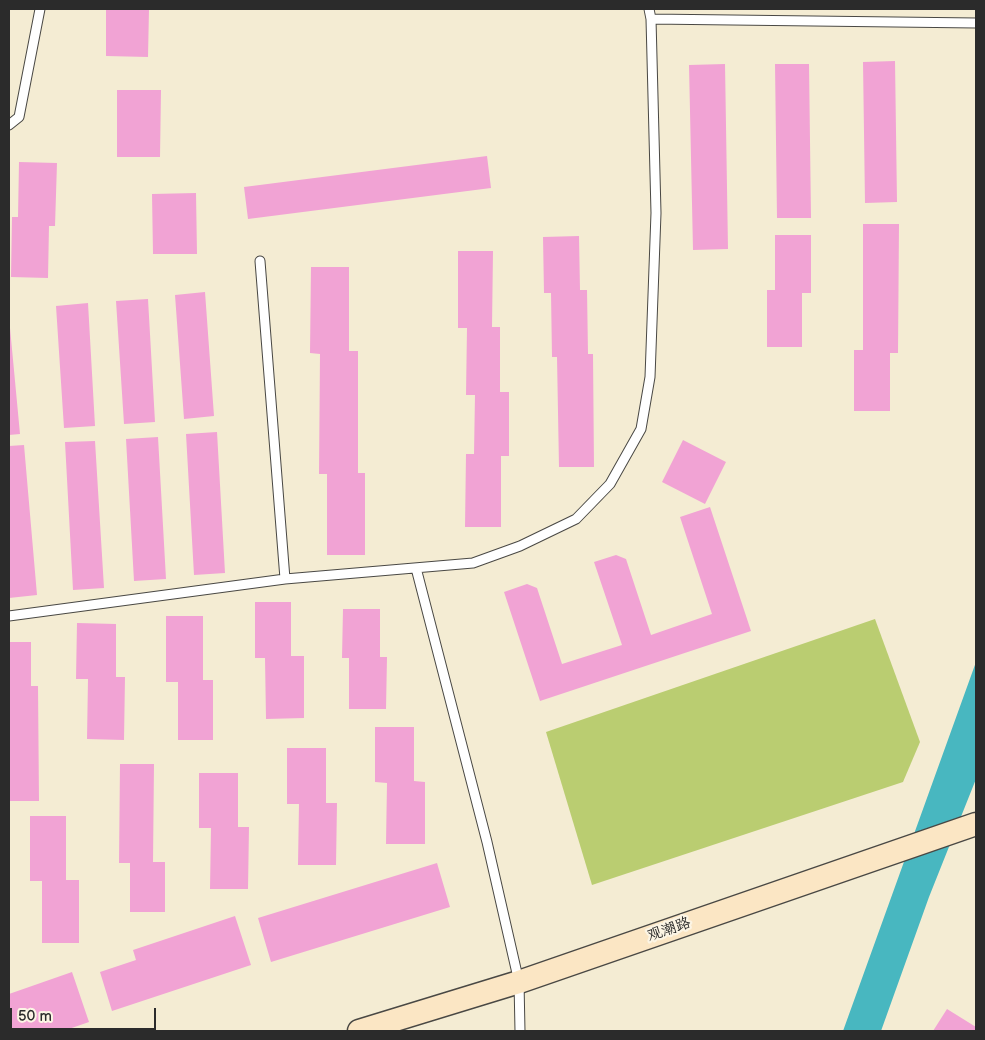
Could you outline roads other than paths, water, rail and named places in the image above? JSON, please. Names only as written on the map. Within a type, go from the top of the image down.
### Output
[{"type":"street","name":"观潮路","points":[[359,1031],[519,982],[976,824]]},
{"type":"lane","points":[[9,125],[19,118],[40,9]]},
{"type":"lane","points":[[9,616],[286,579],[473,563],[520,546],[576,519],[610,484],[641,428],[650,377],[656,213],[651,19],[649,9]]},
{"type":"lane","points":[[651,19],[976,23]]},
{"type":"lane","points":[[260,261],[286,579]]},
{"type":"lane","points":[[416,568],[487,842],[519,982],[520,1031]]},
{"type":"water","points":[[976,662],[976,779],[929,897],[881,1031],[843,1031]]}]
